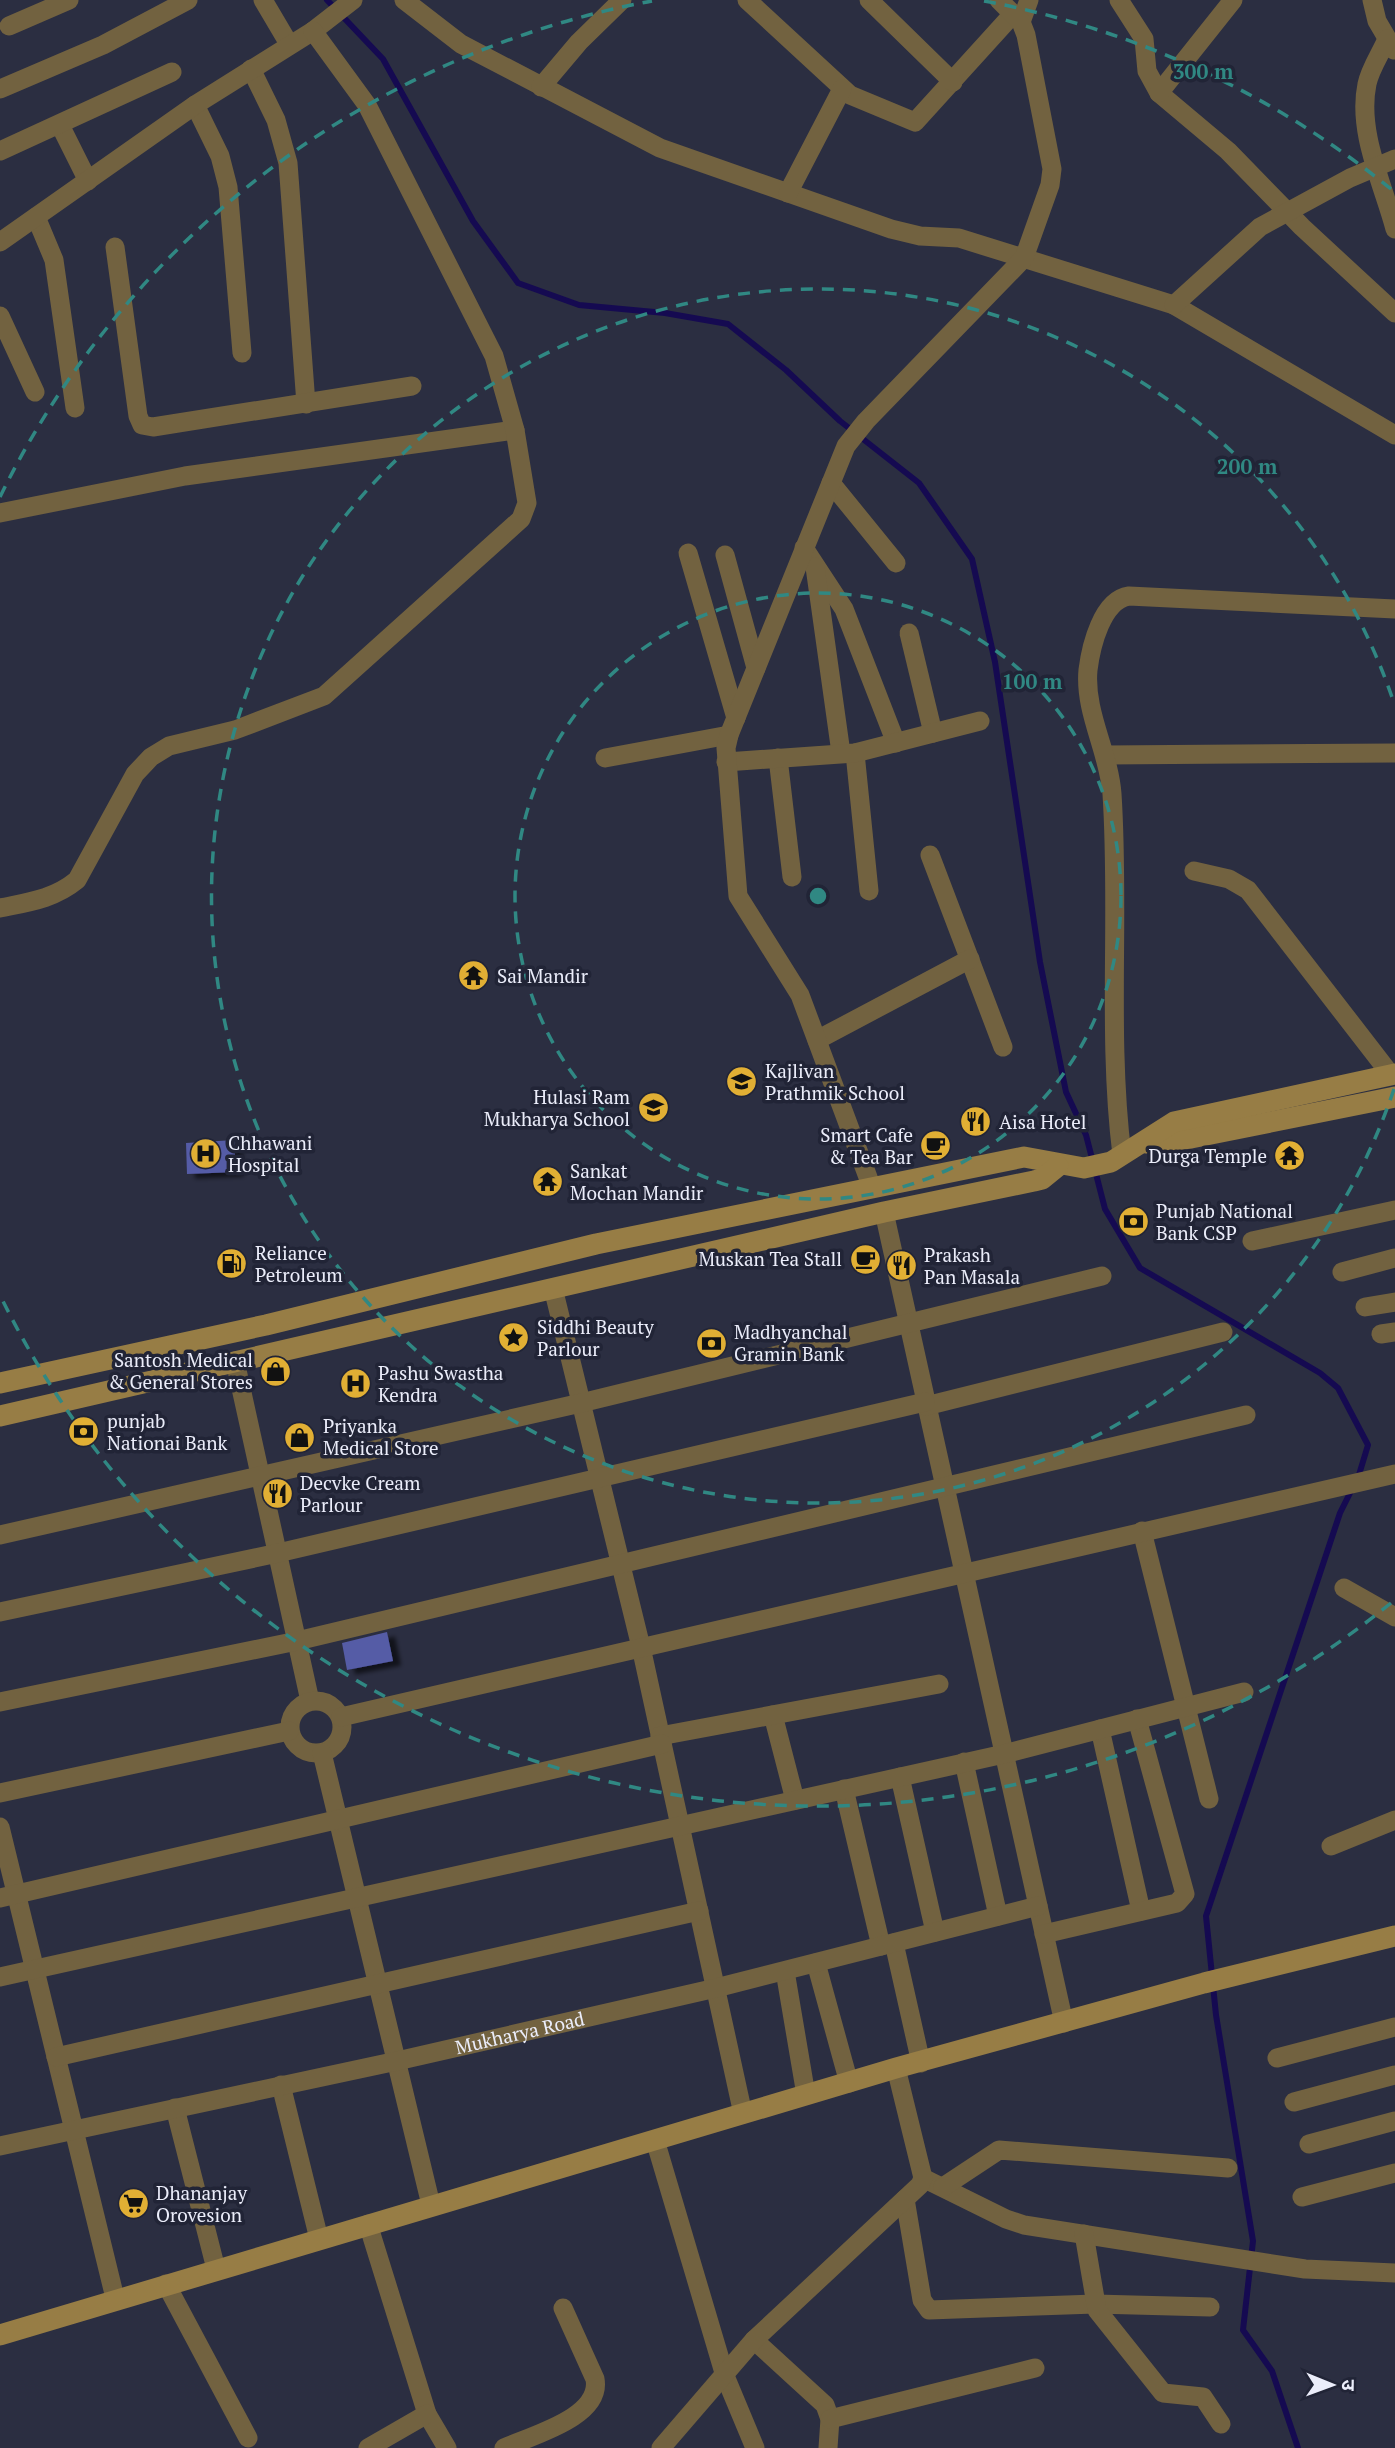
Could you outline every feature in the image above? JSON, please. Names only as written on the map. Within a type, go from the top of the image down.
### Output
[{"type":"main road","points":[[1124,1154],[1183,1119],[1393,1074]]},
{"type":"main road","points":[[0,1383],[267,1325],[596,1244],[1024,1157],[1058,1166],[1084,1168],[1124,1154],[1191,1138],[1395,1097]]},
{"type":"main road","points":[[0,1416],[884,1212],[1042,1179],[1058,1166]]},
{"type":"main road","points":[[0,2335],[115,2298],[897,2068],[1204,1983],[1395,1936]]},
{"type":"street","points":[[9,26],[69,0]]},
{"type":"street","points":[[0,89],[103,45],[188,0]]},
{"type":"street","points":[[263,0],[289,44]]},
{"type":"street","points":[[0,242],[195,105],[353,0]]},
{"type":"street","points":[[404,0],[461,44],[660,148],[891,229],[920,236],[959,238],[1174,305],[1395,435]]},
{"type":"street","points":[[747,0],[850,95],[915,122],[1017,18],[1030,0]]},
{"type":"street","points":[[869,0],[953,82]]},
{"type":"street","points":[[872,1188],[800,995],[738,896],[726,762],[732,726],[809,555],[831,483],[846,446],[866,421],[1024,258],[1050,185],[1051,153],[1017,18],[999,0]]},
{"type":"street","points":[[1119,0],[1143,39],[1147,71],[1159,93],[1228,151],[1287,212],[1395,313]]},
{"type":"street","points":[[1159,93],[1233,0]]},
{"type":"street","points":[[1372,0],[1377,21],[1391,45],[1367,83],[1365,112],[1376,167],[1395,229]]},
{"type":"street","points":[[541,87],[610,4]]},
{"type":"street","points":[[0,908],[43,900],[63,892],[77,880],[135,774],[151,757],[169,746],[235,730],[324,696],[521,519],[527,503],[515,430],[494,356],[373,117],[319,25]]},
{"type":"street","points":[[251,69],[276,120],[288,163],[306,404]]},
{"type":"street","points":[[0,151],[172,72]]},
{"type":"street","points":[[788,193],[842,89]]},
{"type":"street","points":[[195,105],[220,156],[228,187],[242,353]]},
{"type":"street","points":[[60,125],[88,181]]},
{"type":"street","points":[[1174,305],[1261,227],[1395,159]]},
{"type":"street","points":[[36,217],[54,260],[75,408]]},
{"type":"street","points":[[115,247],[138,416],[142,425],[153,427],[412,386]]},
{"type":"street","points":[[0,316],[35,392]]},
{"type":"street","points":[[0,513],[184,476],[515,430]]},
{"type":"street","points":[[831,483],[895,563]]},
{"type":"street","points":[[688,553],[732,726]]},
{"type":"street","points":[[725,555],[756,668]]},
{"type":"street","points":[[809,555],[844,609],[896,743]]},
{"type":"street","points":[[809,555],[848,753],[869,891]]},
{"type":"street","points":[[1124,1154],[1114,1090],[1112,797],[1105,755],[1088,691],[1088,666],[1106,611],[1120,597],[1395,609]]},
{"type":"street","points":[[909,633],[933,733]]},
{"type":"street","points":[[726,762],[848,753],[981,721]]},
{"type":"street","points":[[605,758],[732,726]]},
{"type":"street","points":[[1105,755],[1395,753]]},
{"type":"street","points":[[778,758],[792,877]]},
{"type":"street","points":[[930,855],[1003,1047]]},
{"type":"street","points":[[1194,871],[1229,879],[1248,890],[1393,1074]]},
{"type":"street","points":[[817,1040],[970,960]]},
{"type":"street","points":[[1252,1241],[1395,1210]]},
{"type":"street","points":[[884,1212],[1064,2023]]},
{"type":"street","points":[[1342,1272],[1395,1258]]},
{"type":"street","points":[[0,1535],[581,1403],[1102,1276]]},
{"type":"street","points":[[553,1288],[641,1647],[744,2113]]},
{"type":"street","points":[[1365,1307],[1395,1302]]},
{"type":"street","points":[[0,1612],[278,1553],[926,1404],[1223,1332]]},
{"type":"street","points":[[235,1361],[310,1701]]},
{"type":"street","points":[[0,1702],[297,1641],[1247,1415]]},
{"type":"street","points":[[341,1717],[1389,1476]]},
{"type":"street","points":[[1142,1531],[1183,1707],[1209,1799]]},
{"type":"street","points":[[1344,1588],[1395,1617]]},
{"type":"street","points":[[8,1896],[339,1821],[661,1740],[939,1684]]},
{"type":"street","points":[[0,1977],[1004,1754],[1244,1692]]},
{"type":"street","points":[[310,1701],[328,1703],[341,1717],[343,1726],[338,1743],[323,1753],[304,1751],[289,1731],[295,1711],[310,1701]]},
{"type":"street","points":[[773,1716],[795,1800]]},
{"type":"street","points":[[1044,1934],[1177,1903],[1183,1899],[1185,1889],[1137,1719]]},
{"type":"street","points":[[1100,1729],[1141,1911]]},
{"type":"street","points":[[0,1793],[289,1731]]},
{"type":"street","points":[[323,1753],[432,2205]]},
{"type":"street","points":[[964,1762],[998,1916]]},
{"type":"street","points":[[900,1777],[935,1933]]},
{"type":"street","points":[[844,1789],[921,2063]]},
{"type":"street","points":[[1331,1846],[1395,1820]]},
{"type":"street","points":[[0,1827],[8,1896],[34,1969],[115,2298]]},
{"type":"street","name":"Mukharya Road","points":[[0,2146],[397,2061],[716,1988],[1038,1906]]},
{"type":"street","points":[[56,2057],[699,1911]]},
{"type":"street","points":[[816,1963],[849,2083]]},
{"type":"street","points":[[785,1971],[806,2095]]},
{"type":"street","points":[[1277,2058],[1395,2027]]},
{"type":"street","points":[[897,2068],[923,2178]]},
{"type":"street","points":[[1294,2102],[1395,2075]]},
{"type":"street","points":[[281,2085],[319,2239]]},
{"type":"street","points":[[175,2108],[216,2269]]},
{"type":"street","points":[[1309,2144],[1395,2121]]},
{"type":"street","points":[[655,2140],[725,2376],[755,2448]]},
{"type":"street","points":[[943,2188],[993,2152],[1007,2150],[1228,2168]]},
{"type":"street","points":[[1302,2197],[1395,2173]]},
{"type":"street","points":[[923,2178],[1015,2223],[1306,2269],[1395,2273]]},
{"type":"street","points":[[661,2448],[754,2340],[905,2199],[923,2178]]},
{"type":"street","points":[[905,2199],[922,2300],[929,2310],[1095,2304],[1210,2307]]},
{"type":"street","points":[[368,2224],[427,2414],[447,2448]]},
{"type":"street","points":[[1084,2234],[1095,2304],[1102,2320],[1163,2393],[1203,2397],[1221,2424]]},
{"type":"street","points":[[166,2284],[248,2438]]},
{"type":"street","points":[[504,2448],[584,2411],[593,2400],[597,2390],[595,2379],[563,2308]]},
{"type":"street","points":[[754,2340],[825,2405],[830,2419],[828,2448]]},
{"type":"street","points":[[830,2419],[1035,2368]]},
{"type":"street","points":[[368,2448],[427,2414]]},
{"type":"building","points":[[234,1140],[236,1172],[187,1174],[186,1143]]},
{"type":"building","points":[[387,1632],[393,1661],[347,1670],[342,1643]]},
{"type":"waterway","points":[[327,0],[383,59],[473,221],[518,283],[579,305],[665,313],[728,324],[786,370],[840,421],[919,483],[972,559],[995,662],[1040,962],[1066,1092],[1086,1135],[1105,1209],[1140,1268],[1320,1373],[1338,1388],[1368,1445],[1358,1478]]},
{"type":"waterway","points":[[1298,2448],[1272,2371],[1243,2330],[1253,2241],[1216,2015],[1206,1916],[1340,1513],[1353,1487]]},
{"type":"place","name":"Sai Mandir","points":[[474,976]]},
{"type":"place","name":"Kajlivan Prathmik School","points":[[742,1082]]},
{"type":"place","name":"Hulasi Ram Mukharya School","points":[[653,1108]]},
{"type":"place","name":"Aisa Hotel","points":[[976,1122]]},
{"type":"place","name":"Smart Cafe & Tea Bar","points":[[936,1146]]},
{"type":"place","name":"Chhawani Hospital","points":[[205,1154]]},
{"type":"place","name":"Durga Temple","points":[[1290,1156]]},
{"type":"place","name":"Sankat Mochan Mandir","points":[[547,1182]]},
{"type":"place","name":"Punjab National Bank CSP","points":[[1133,1222]]},
{"type":"place","name":"Muskan Tea Stall","points":[[865,1259]]},
{"type":"place","name":"Reliance Petroleum","points":[[232,1264]]},
{"type":"place","name":"Prakash Pan Masala","points":[[901,1266]]},
{"type":"place","name":"Siddhi Beauty Parlour","points":[[514,1338]]},
{"type":"place","name":"Madhyanchal Gramin Bank","points":[[711,1343]]},
{"type":"place","name":"Santosh Medical & General Stores","points":[[276,1371]]},
{"type":"place","name":"Pashu Swastha Kendra","points":[[355,1384]]},
{"type":"place","name":"punjab Nationai Bank","points":[[84,1432]]},
{"type":"place","name":"Priyanka Medical Store","points":[[300,1437]]},
{"type":"place","name":"Decvke Cream Parlour","points":[[277,1494]]},
{"type":"place","name":"Dhananjay Orovesion","points":[[133,2204]]}]
